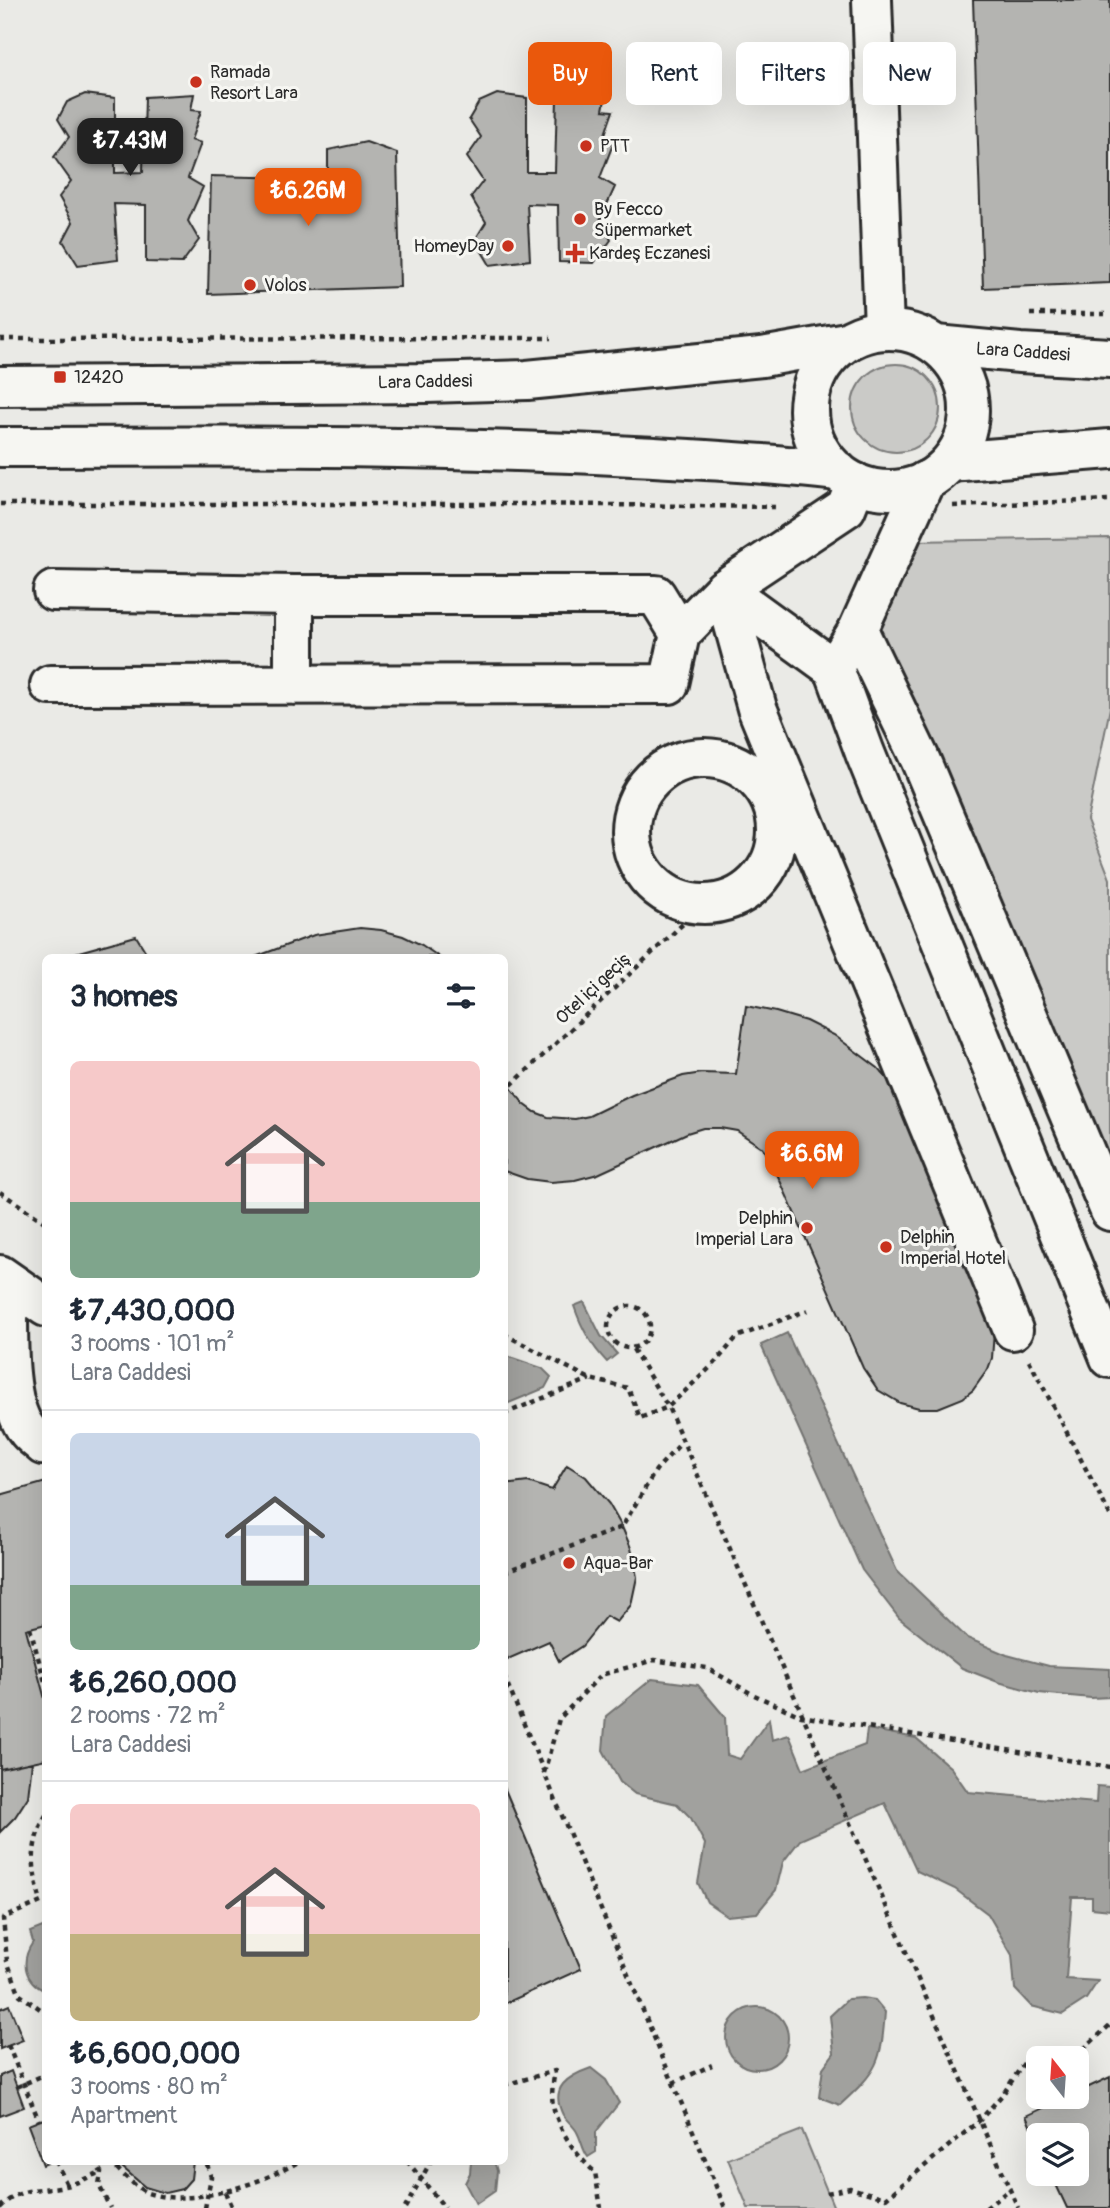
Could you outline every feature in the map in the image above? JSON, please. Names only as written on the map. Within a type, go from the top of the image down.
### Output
[{"type":"main road","points":[[872,0],[884,330]]},
{"type":"main road","name":"Lara Caddesi","points":[[834,669],[859,630],[929,484],[962,443],[969,423],[969,400],[963,379],[952,360],[936,345],[902,330],[884,330],[859,336],[830,355],[818,373],[811,394],[809,415],[813,436],[823,455],[847,477]]},
{"type":"main road","name":"Lara Caddesi","points":[[6,383],[427,383],[527,380],[762,357],[847,342]]},
{"type":"main road","name":"Lara Caddesi","points":[[936,345],[1110,358]]},
{"type":"main road","points":[[8,452],[292,446],[525,451],[757,462],[847,477],[891,490],[1110,449]]},
{"type":"main road","points":[[50,685],[669,684],[680,634],[724,589],[846,508],[847,477]]},
{"type":"main road","points":[[724,589],[834,669],[865,753],[1110,1358]]},
{"type":"main road","points":[[724,589],[757,708],[1013,1330]]},
{"type":"main road","points":[[52,591],[294,595],[656,595],[680,634]]},
{"type":"main road","points":[[293,685],[294,595]]},
{"type":"main road","points":[[859,630],[920,760],[1110,1211]]},
{"type":"main road","points":[[728,760],[757,708]]},
{"type":"main road","points":[[686,758],[728,760],[763,784],[779,823],[772,864],[743,895],[702,906],[661,893],[635,860],[630,818],[649,780],[686,758]]},
{"type":"main road","points":[[4,1278],[42,1304]]},
{"type":"main road","points":[[4,1278],[13,1403],[26,1430],[42,1444]]},
{"type":"path","points":[[1019,315],[1110,314]]},
{"type":"path","points":[[0,339],[554,338]]},
{"type":"path","points":[[929,484],[1024,502],[1110,500]]},
{"type":"path","points":[[0,504],[782,507]]},
{"type":"path","name":"Otel içi geçiş","points":[[508,1088],[702,906]]},
{"type":"path","points":[[0,1192],[42,1220]]},
{"type":"path","points":[[625,1306],[641,1309],[650,1323],[651,1332],[647,1339],[641,1346],[633,1349],[617,1345],[608,1332],[611,1316],[625,1306]]},
{"type":"path","points":[[508,1336],[590,1379],[628,1388],[640,1419],[668,1407],[715,1363],[737,1337],[808,1310]]},
{"type":"path","points":[[1013,1330],[1110,1515]]},
{"type":"path","points":[[633,1349],[668,1407],[681,1443],[1018,2208]]},
{"type":"path","points":[[508,1412],[590,1379]]},
{"type":"path","points":[[508,1570],[622,1527],[656,1470],[681,1443]]},
{"type":"path","points":[[30,1628],[42,1672]]},
{"type":"path","points":[[544,1773],[559,1719],[601,1675],[653,1660],[707,1668],[752,1694],[801,1716],[1110,1767]]},
{"type":"path","points":[[508,1686],[725,2208]]},
{"type":"path","points":[[42,1823],[34,1839],[33,1874],[42,1898]]},
{"type":"path","points":[[42,1901],[1,1918],[7,1961],[20,1996],[42,2010]]},
{"type":"path","points":[[827,2193],[850,2188],[886,2198],[980,2120],[1003,2094],[1028,2057],[1077,2055],[1110,2025]]},
{"type":"path","points":[[8,2046],[39,2121]]},
{"type":"path","points":[[673,2083],[712,2065]]},
{"type":"path","points":[[508,2084],[555,2071],[552,2086],[553,2107],[583,2162],[595,2172],[601,2208]]},
{"type":"path","points":[[16,2087],[42,2076]]},
{"type":"path","points":[[59,2165],[67,2185]]},
{"type":"path","points":[[97,2165],[101,2172],[99,2185],[110,2208]]},
{"type":"path","points":[[115,2165],[148,2193],[176,2199],[206,2198],[292,2165]]},
{"type":"path","points":[[205,2208],[211,2177],[207,2165]]},
{"type":"path","points":[[411,2165],[445,2208]]},
{"type":"path","points":[[405,2208],[429,2165]]},
{"type":"path","points":[[0,2208],[21,2192],[67,2185],[101,2172]]},
{"type":"path","points":[[986,2208],[1010,2189]]},
{"type":"path","points":[[225,2192],[232,2208]]},
{"type":"shaded area","points":[[896,364],[913,367],[927,377],[937,391],[940,408],[937,425],[927,439],[913,449],[896,452],[879,449],[865,439],[855,425],[852,408],[855,391],[865,377],[879,367]]},
{"type":"shaded area","points":[[1110,538],[1110,708],[1087,820],[1110,879],[1110,1202],[873,630],[911,541]]},
{"type":"shaded area","points":[[584,1302],[601,1336],[617,1354],[607,1362],[592,1343],[577,1314],[574,1306]]},
{"type":"shaded area","points":[[787,1333],[897,1571],[967,1638],[1007,1655],[1049,1666],[1110,1669],[1110,1697],[1039,1693],[998,1682],[962,1668],[899,1618],[862,1570],[761,1345]]},
{"type":"shaded area","points":[[508,1356],[542,1368],[551,1377],[545,1388],[508,1403]]},
{"type":"shaded area","points":[[652,1679],[698,1685],[725,1717],[727,1755],[740,1759],[769,1719],[772,1740],[789,1735],[803,1769],[865,1745],[867,1729],[916,1738],[951,1768],[968,1792],[1096,1803],[1097,1786],[1110,1787],[1110,1910],[1092,1908],[1092,1897],[1072,1897],[1066,1979],[1098,1981],[1086,1999],[1063,2014],[1031,2006],[1015,1989],[1012,1955],[988,1914],[955,1889],[917,1871],[885,1803],[800,1840],[783,1862],[776,1890],[757,1913],[727,1916],[707,1902],[698,1883],[705,1844],[691,1818],[677,1804],[635,1794],[620,1782],[603,1750],[606,1716]]},
{"type":"shaded area","points":[[42,1928],[42,1989],[32,1982],[26,1970],[26,1956],[33,1942],[30,1932]]},
{"type":"shaded area","points":[[848,1999],[875,2000],[885,2012],[882,2044],[870,2074],[840,2105],[819,2097],[823,2068],[834,2053],[830,2016]]},
{"type":"shaded area","points":[[757,2007],[779,2016],[788,2038],[779,2060],[757,2069],[735,2060],[726,2038],[735,2016]]},
{"type":"shaded area","points":[[591,2068],[606,2080],[619,2103],[596,2132],[596,2152],[588,2157],[579,2135],[563,2115],[558,2097],[568,2079]]},
{"type":"shaded area","points":[[802,2130],[834,2208],[748,2208],[728,2159]]},
{"type":"shaded area","points":[[471,2165],[495,2165],[497,2171],[495,2191],[476,2204],[465,2183]]},
{"type":"building","points":[[973,0],[1110,0],[1110,283],[983,288]]},
{"type":"building","points":[[85,94],[115,98],[115,173],[143,172],[145,97],[194,94],[191,110],[201,111],[191,140],[201,143],[188,178],[203,187],[188,221],[199,240],[182,263],[146,262],[146,205],[114,204],[118,260],[78,265],[63,241],[73,222],[59,197],[71,181],[54,157],[69,137],[58,119],[67,102]]},
{"type":"building","points":[[497,94],[527,98],[527,172],[555,172],[557,105],[604,105],[603,110],[613,111],[603,140],[613,144],[600,178],[615,187],[600,220],[611,240],[594,263],[559,262],[558,205],[527,204],[530,260],[490,265],[475,240],[486,222],[471,197],[483,181],[467,157],[481,137],[469,119],[479,102]]},
{"type":"building","points":[[366,142],[397,153],[400,287],[208,294],[211,176],[328,179],[328,150]]},
{"type":"building","points":[[360,928],[381,930],[403,936],[435,954],[263,954],[314,935]]},
{"type":"building","points":[[136,936],[147,954],[72,954]]},
{"type":"building","name":"Delphin Imperial Hotel","points":[[746,1006],[806,1021],[834,1035],[878,1068],[896,1089],[994,1332],[992,1358],[988,1369],[973,1390],[963,1398],[938,1408],[919,1408],[900,1403],[878,1390],[863,1368],[770,1158],[761,1147],[737,1131],[703,1128],[598,1174],[575,1180],[551,1182],[527,1179],[508,1172],[508,1084],[524,1104],[535,1112],[548,1117],[575,1119],[589,1116],[632,1095],[683,1076],[702,1073],[736,1074]]},
{"type":"building","name":"Aqua-Bar","points":[[567,1465],[586,1477],[609,1504],[631,1548],[637,1577],[631,1605],[617,1622],[606,1616],[582,1646],[559,1661],[549,1641],[508,1659],[508,1484],[528,1482],[552,1490]]},
{"type":"building","points":[[42,1483],[42,1625],[26,1629],[42,1688],[42,1760],[0,1769],[0,1495]]},
{"type":"building","points":[[32,1762],[28,1797],[15,1817],[0,1832],[0,1769]]},
{"type":"building","points":[[508,1796],[581,1969],[508,2002]]},
{"type":"building","points":[[9,2005],[23,2040],[0,2049],[0,2009]]},
{"type":"building","points":[[11,2071],[24,2107],[0,2116],[0,2076]]},
{"type":"building","points":[[1110,2077],[1110,2208],[1067,2208],[1057,2186],[1089,2186],[1089,2123],[1029,2123],[1026,2116],[1041,2109],[1089,2109],[1089,2087]]},
{"type":"building","points":[[42,2120],[42,2162],[28,2125]]},
{"type":"building","points":[[120,2165],[193,2165],[191,2179],[182,2189],[165,2193],[145,2187]]},
{"type":"place","name":"Ramada Resort Lara","points":[[196,82]]},
{"type":"place","name":"PTT","points":[[586,146]]},
{"type":"place","name":"By Fecco Süpermarket","points":[[580,219]]},
{"type":"place","name":"HomeyDay","points":[[508,246]]},
{"type":"place","name":"Kardeş Eczanesi","points":[[575,253]]},
{"type":"place","name":"Volos","points":[[250,285]]},
{"type":"place","name":"12420","points":[[60,377]]},
{"type":"place","name":"Delphin Imperial Lara","points":[[807,1228]]},
{"type":"place","name":"Delphin Imperial Hotel","points":[[886,1247]]},
{"type":"place","name":"Aqua-Bar","points":[[569,1563]]}]
